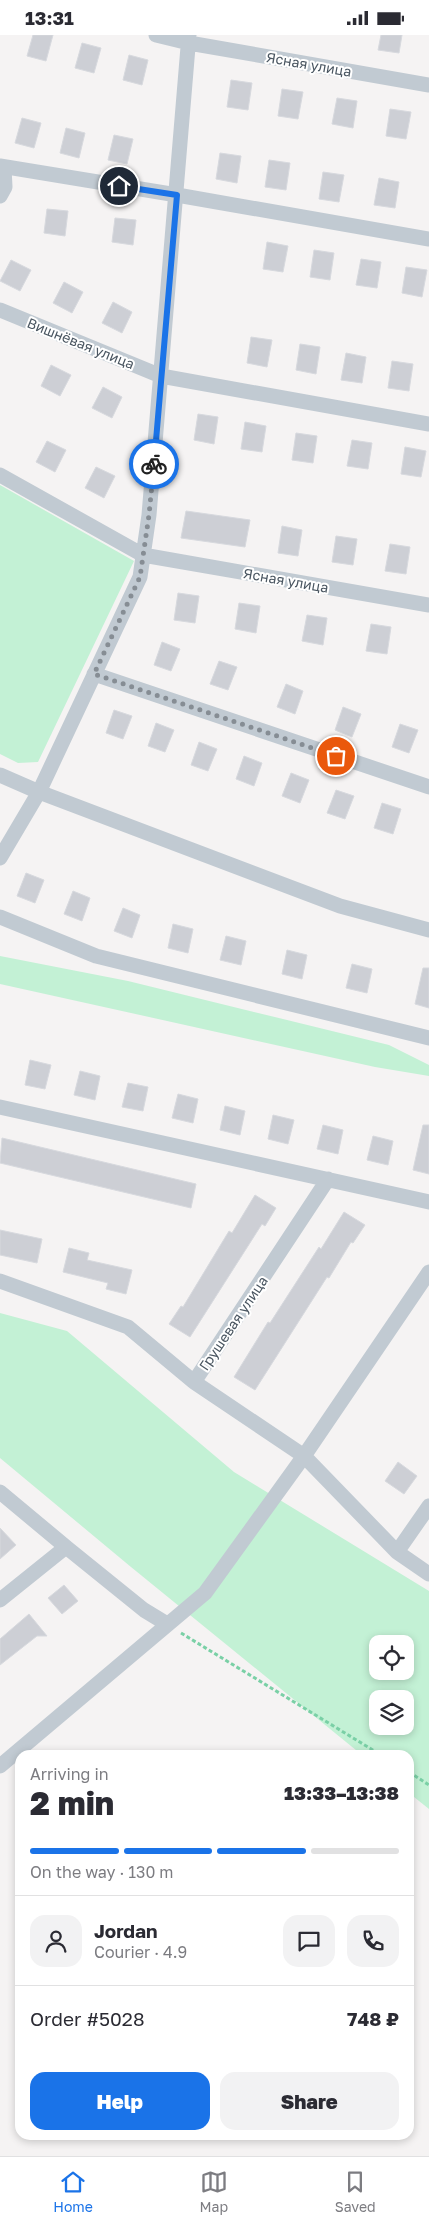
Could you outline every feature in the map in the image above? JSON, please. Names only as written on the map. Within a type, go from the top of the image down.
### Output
[{"type":"street","points":[[0,859],[39,793],[140,577],[149,515],[189,39],[156,35]]},
{"type":"street","name":"Ясная улица","points":[[189,39],[429,85]]},
{"type":"street","points":[[0,196],[5,187],[2,167],[429,239]]},
{"type":"street","name":"Вишнёвая улица","points":[[0,310],[161,376]]},
{"type":"street","points":[[161,376],[429,424]]},
{"type":"street","points":[[0,475],[143,555]]},
{"type":"street","name":"Ясная улица","points":[[143,555],[429,605]]},
{"type":"street","points":[[94,674],[429,787]]},
{"type":"street","points":[[0,775],[39,793],[340,906],[429,930]]},
{"type":"street","points":[[0,917],[96,956],[429,1038]]},
{"type":"street","points":[[0,1107],[429,1202]]},
{"type":"street","name":"Грушевая улица","points":[[0,1281],[128,1327],[194,1382],[328,1179]]},
{"type":"street","points":[[19,1750],[205,1593],[304,1456],[429,1272]]},
{"type":"street","points":[[194,1382],[304,1456],[397,1552],[429,1574]]},
{"type":"street","points":[[0,1492],[144,1610],[166,1624]]},
{"type":"street","points":[[397,1552],[429,1506]]},
{"type":"street","points":[[0,1600],[66,1547]]},
{"type":"street","points":[[0,1766],[15,1753]]},
{"type":"path","points":[[166,1624],[373,1750]]},
{"type":"path","points":[[414,1775],[429,1785]]},
{"type":"green space","points":[[0,485],[134,561],[38,762],[18,763],[0,754]]},
{"type":"green space","points":[[0,956],[128,981],[389,1045],[429,1065],[429,1076],[375,1067],[0,984]]},
{"type":"green space","points":[[0,1313],[67,1331],[234,1472],[429,1591],[429,1809],[414,1797],[414,1750],[356,1750],[0,1458]]},
{"type":"building","points":[[33,35],[53,35],[46,61],[27,56]]},
{"type":"building","points":[[381,35],[402,35],[399,53],[378,50]]},
{"type":"building","points":[[82,43],[101,48],[94,73],[75,68]]},
{"type":"building","points":[[129,55],[148,60],[142,85],[123,80]]},
{"type":"building","points":[[231,80],[252,83],[248,110],[227,107]]},
{"type":"building","points":[[282,89],[303,92],[298,119],[278,116]]},
{"type":"building","points":[[337,98],[357,101],[353,128],[332,124]]},
{"type":"building","points":[[390,109],[411,112],[406,139],[386,136]]},
{"type":"building","points":[[22,118],[41,123],[34,148],[15,143]]},
{"type":"building","points":[[66,128],[85,133],[79,158],[60,153]]},
{"type":"building","points":[[114,135],[133,139],[127,164],[108,160]]},
{"type":"building","points":[[220,153],[241,156],[237,183],[216,179]]},
{"type":"building","points":[[269,160],[290,163],[286,190],[265,187]]},
{"type":"building","points":[[323,172],[344,175],[339,202],[319,199]]},
{"type":"building","points":[[379,178],[399,182],[395,208],[374,205]]},
{"type":"building","points":[[47,209],[68,211],[65,236],[44,233]]},
{"type":"building","points":[[115,218],[136,220],[133,245],[112,242]]},
{"type":"building","points":[[267,242],[288,246],[283,272],[263,269]]},
{"type":"building","points":[[314,250],[334,253],[330,280],[310,277]]},
{"type":"building","points":[[361,259],[381,262],[377,288],[356,285]]},
{"type":"building","points":[[11,260],[31,270],[20,291],[0,281]]},
{"type":"building","points":[[406,267],[427,270],[422,297],[402,293]]},
{"type":"building","points":[[64,282],[83,292],[72,313],[53,303]]},
{"type":"building","points":[[113,302],[132,312],[122,333],[102,323]]},
{"type":"building","points":[[251,337],[272,340],[267,367],[247,363]]},
{"type":"building","points":[[300,344],[320,347],[316,374],[296,370]]},
{"type":"building","points":[[346,353],[366,357],[362,383],[341,380]]},
{"type":"building","points":[[392,361],[413,364],[409,391],[388,388]]},
{"type":"building","points":[[51,365],[71,375],[60,396],[41,386]]},
{"type":"building","points":[[103,387],[122,397],[112,418],[92,408]]},
{"type":"building","points":[[198,414],[218,417],[214,444],[194,440]]},
{"type":"building","points":[[245,422],[266,426],[262,452],[241,449]]},
{"type":"building","points":[[296,433],[317,436],[313,463],[292,460]]},
{"type":"building","points":[[352,440],[372,443],[368,469],[347,466]]},
{"type":"building","points":[[47,441],[66,450],[55,472],[36,462]]},
{"type":"building","points":[[405,447],[426,451],[421,477],[401,474]]},
{"type":"building","points":[[96,467],[115,476],[104,498],[85,488]]},
{"type":"building","points":[[186,511],[250,520],[245,547],[181,538]]},
{"type":"building","points":[[282,526],[302,530],[298,556],[278,553]]},
{"type":"building","points":[[336,536],[357,539],[353,565],[332,562]]},
{"type":"building","points":[[390,544],[410,547],[406,574],[385,571]]},
{"type":"building","points":[[178,593],[199,596],[195,623],[174,620]]},
{"type":"building","points":[[239,603],[260,606],[256,633],[235,629]]},
{"type":"building","points":[[307,615],[327,618],[323,645],[302,641]]},
{"type":"building","points":[[371,624],[391,627],[387,654],[366,651]]},
{"type":"building","points":[[162,642],[180,649],[171,671],[154,665]]},
{"type":"building","points":[[219,661],[237,667],[228,690],[210,684]]},
{"type":"building","points":[[286,684],[303,691],[295,714],[277,707]]},
{"type":"building","points":[[343,707],[361,714],[352,737],[335,730]]},
{"type":"building","points":[[114,710],[132,716],[123,739],[106,733]]},
{"type":"building","points":[[156,723],[174,730],[165,752],[148,746]]},
{"type":"building","points":[[400,724],[418,730],[409,753],[392,747]]},
{"type":"building","points":[[199,742],[217,749],[208,771],[191,765]]},
{"type":"building","points":[[244,756],[262,763],[254,786],[236,779]]},
{"type":"building","points":[[291,773],[309,780],[300,803],[282,796]]},
{"type":"building","points":[[336,790],[354,796],[345,819],[327,813]]},
{"type":"building","points":[[382,803],[401,809],[393,834],[374,828]]},
{"type":"building","points":[[26,873],[44,880],[35,903],[17,896]]},
{"type":"building","points":[[73,891],[90,898],[82,921],[64,914]]},
{"type":"building","points":[[123,908],[140,915],[132,938],[114,931]]},
{"type":"building","points":[[173,924],[193,929],[188,953],[168,948]]},
{"type":"building","points":[[226,936],[246,941],[241,965],[220,960]]},
{"type":"building","points":[[287,950],[307,955],[302,979],[282,974]]},
{"type":"building","points":[[352,964],[372,969],[367,993],[346,988]]},
{"type":"building","points":[[423,968],[429,968],[429,1008],[415,1004]]},
{"type":"building","points":[[30,1060],[51,1065],[45,1089],[25,1085]]},
{"type":"building","points":[[80,1071],[100,1076],[95,1100],[74,1095]]},
{"type":"building","points":[[128,1083],[148,1087],[143,1111],[122,1107]]},
{"type":"building","points":[[178,1094],[198,1099],[193,1123],[172,1118]]},
{"type":"building","points":[[225,1106],[245,1111],[240,1135],[220,1130]]},
{"type":"building","points":[[273,1115],[294,1120],[288,1144],[268,1139]]},
{"type":"building","points":[[323,1125],[343,1130],[338,1154],[317,1149]]},
{"type":"building","points":[[423,1125],[429,1125],[429,1174],[413,1170]]},
{"type":"building","points":[[373,1136],[393,1141],[388,1165],[367,1160]]},
{"type":"building","points":[[2,1138],[196,1184],[191,1208],[0,1163]]},
{"type":"building","points":[[255,1195],[276,1208],[265,1226],[262,1224],[190,1337],[169,1324],[181,1306],[183,1307],[229,1231],[232,1233]]},
{"type":"building","points":[[344,1212],[365,1225],[353,1243],[351,1242],[329,1278],[327,1277],[255,1390],[234,1377],[268,1322],[270,1323]]},
{"type":"building","points":[[0,1230],[42,1239],[37,1263],[0,1255]]},
{"type":"building","points":[[69,1248],[89,1253],[87,1260],[132,1270],[126,1294],[106,1289],[108,1283],[63,1272]]},
{"type":"building","points":[[398,1462],[417,1476],[404,1494],[385,1481]]},
{"type":"building","points":[[0,1528],[16,1545],[0,1559]]},
{"type":"building","points":[[64,1585],[78,1601],[62,1614],[48,1598]]},
{"type":"building","points":[[29,1614],[47,1636],[37,1636],[0,1665],[0,1639]]},
{"type":"way so far","points":[[154,464],[140,577],[94,674],[336,756]]},
{"type":"route","points":[[119,186],[177,195],[154,464]]}]
